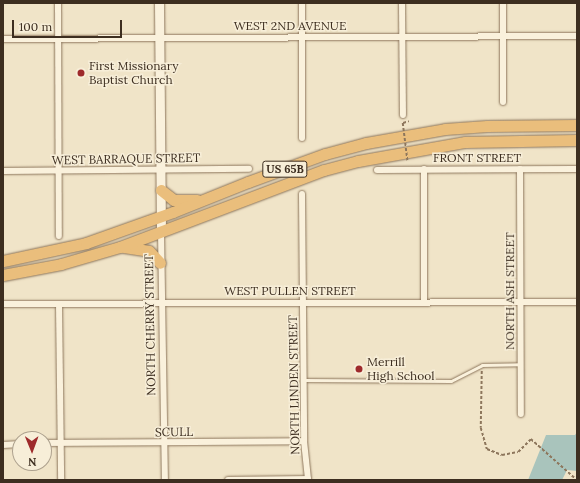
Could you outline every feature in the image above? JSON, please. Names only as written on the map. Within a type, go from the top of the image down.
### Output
[{"type":"highway","name":"US 65B","points":[[3,260],[86,243],[162,217],[201,200],[325,154],[390,138],[445,129],[487,126],[577,126]]},
{"type":"highway","name":"US 65B","points":[[3,275],[61,264],[120,247],[319,172],[358,161],[465,142],[577,140]]},
{"type":"highway","points":[[161,190],[174,200],[201,200]]},
{"type":"highway","points":[[120,247],[149,251],[160,263]]},
{"type":"main road","name":"NORTH CHERRY STREET","points":[[159,3],[161,231]]},
{"type":"street","points":[[58,3],[59,236]]},
{"type":"street","points":[[302,3],[302,138]]},
{"type":"street","points":[[402,3],[403,115]]},
{"type":"street","points":[[503,3],[503,102]]},
{"type":"street","name":"WEST 2ND AVENUE","points":[[3,39],[577,36]]},
{"type":"street","name":"WEST BARRAQUE STREET","points":[[3,171],[248,169]]},
{"type":"street","points":[[424,169],[424,302]]},
{"type":"street","name":"NORTH ASH STREET","points":[[520,169],[521,414]]},
{"type":"street","name":"FRONT STREET","points":[[377,170],[577,169]]},
{"type":"street","name":"NORTH LINDEN STREET","points":[[302,194],[304,441],[308,479]]},
{"type":"street","name":"NORTH CHERRY STREET","points":[[161,231],[160,302],[165,444],[164,480]]},
{"type":"street","name":"WEST PULLEN STREET","points":[[3,304],[160,302],[577,302]]},
{"type":"street","points":[[59,304],[61,480]]},
{"type":"street","name":"SCULL","points":[[52,443],[165,444],[304,441]]},
{"type":"street","points":[[228,480],[308,479]]},
{"type":"lane","points":[[304,380],[451,381],[482,365],[521,364]]},
{"type":"path","points":[[408,161],[403,123],[409,121]]},
{"type":"path","points":[[482,365],[481,428],[487,449],[502,455],[518,452],[531,439],[577,480]]},
{"type":"water","points":[[577,432],[577,471],[567,470],[562,480],[528,480],[546,435],[575,435]]},
{"type":"place","name":"First Missionary Baptist Church","points":[[81,73]]},
{"type":"place","name":"Merrill High School","points":[[359,369]]}]
